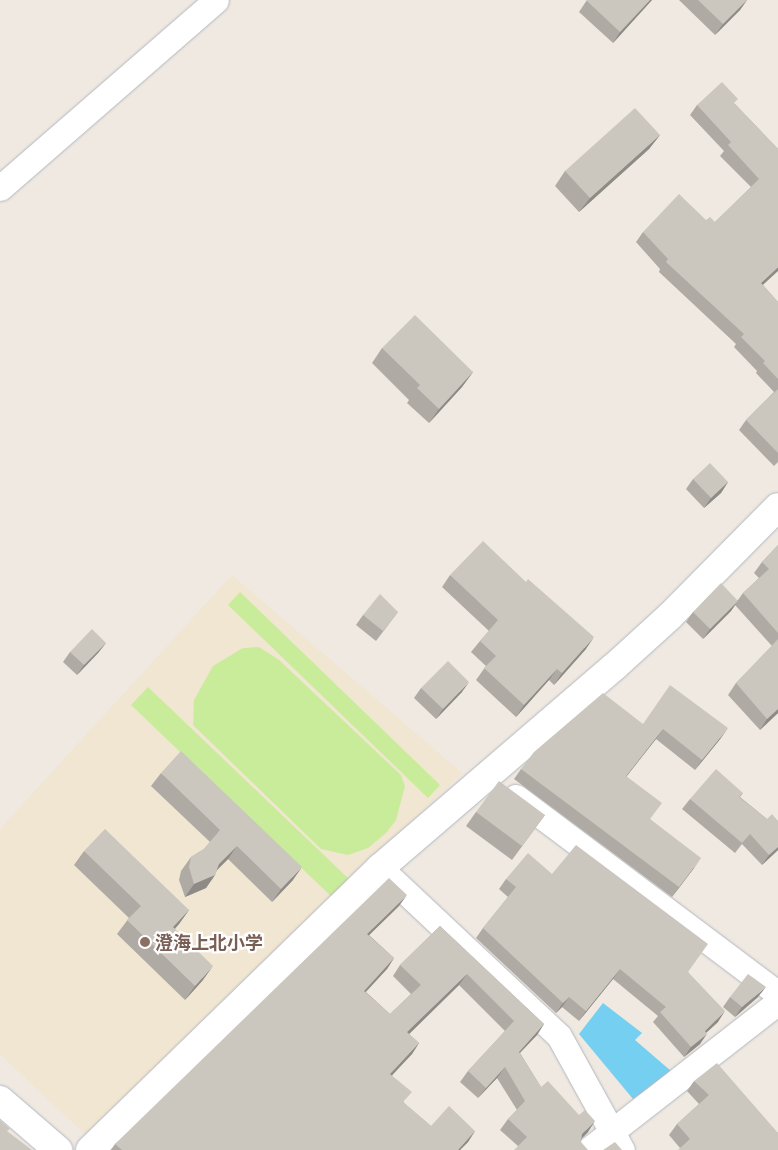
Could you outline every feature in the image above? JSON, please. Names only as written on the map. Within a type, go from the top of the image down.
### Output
[{"type":"street","points":[[0,188],[216,0]]},
{"type":"street","points":[[90,1150],[380,868],[670,616],[778,507]]},
{"type":"street","points":[[487,776],[778,994]]},
{"type":"street","points":[[380,868],[559,1036],[617,1139]]},
{"type":"street","points":[[588,1150],[617,1139],[778,1002]]},
{"type":"street","points":[[0,1100],[58,1150]]},
{"type":"shaded area","name":"澄海上北小学","points":[[232,575],[462,773],[90,1139],[0,1054],[0,829]]},
{"type":"green space","points":[[240,592],[440,785],[428,798],[228,605]]},
{"type":"green space","points":[[259,647],[279,660],[401,775],[405,786],[396,820],[386,833],[368,848],[348,855],[321,849],[193,725],[194,700],[213,666],[243,648]]},
{"type":"green space","points":[[148,687],[350,880],[333,898],[131,705]]},
{"type":"water","points":[[603,1003],[642,1033],[635,1040],[671,1071],[633,1099],[579,1034]]},
{"type":"building","points":[[587,0],[650,0],[620,32]]},
{"type":"building","points":[[698,0],[747,0],[723,24]]},
{"type":"building","points":[[722,82],[738,99],[734,103],[778,149],[778,267],[761,283],[778,302],[778,379],[763,363],[765,361],[741,337],[744,334],[666,262],[668,259],[643,232],[679,194],[706,220],[710,217],[715,222],[759,179],[728,145],[731,142],[697,105]]},
{"type":"building","points":[[635,108],[660,135],[590,198],[565,171]]},
{"type":"building","points":[[415,315],[473,372],[439,409],[417,388],[420,385],[382,348]]},
{"type":"building","points":[[778,389],[778,453],[746,420]]},
{"type":"building","points":[[710,463],[728,482],[711,498],[693,479]]},
{"type":"building","points":[[483,541],[526,582],[528,579],[594,637],[562,673],[557,669],[524,705],[484,668],[496,656],[480,641],[498,620],[450,575]]},
{"type":"building","points":[[778,545],[778,633],[743,593],[769,569],[762,562]]},
{"type":"building","points":[[721,583],[738,601],[710,629],[693,612]]},
{"type":"building","points":[[380,594],[398,612],[383,631],[363,615]]},
{"type":"building","points":[[92,629],[106,643],[84,665],[70,652]]},
{"type":"building","points":[[778,639],[778,709],[767,719],[736,683]]},
{"type":"building","points":[[448,661],[469,682],[443,709],[421,688]]},
{"type":"building","points":[[670,685],[728,728],[702,760],[663,729],[626,776],[662,803],[650,819],[701,858],[679,887],[521,769],[534,752],[603,693],[643,724]]},
{"type":"building","points":[[181,751],[302,867],[281,889],[237,846],[219,864],[215,875],[194,884],[189,867],[191,857],[204,849],[220,830],[161,773]]},
{"type":"building","points":[[716,769],[743,793],[739,797],[767,819],[772,814],[778,821],[778,847],[769,855],[750,834],[742,843],[690,799]]},
{"type":"building","points":[[499,781],[545,815],[522,846],[476,812]]},
{"type":"building","points":[[105,829],[189,910],[173,927],[213,966],[195,986],[127,920],[141,906],[84,851]]},
{"type":"building","points":[[576,845],[708,944],[688,972],[725,1011],[705,1031],[707,1034],[691,1047],[660,1012],[666,1007],[620,969],[586,1011],[569,997],[563,1003],[483,928],[516,887],[506,879],[528,853],[552,874]]},
{"type":"building","points":[[389,878],[407,895],[367,934],[394,958],[364,991],[390,1014],[421,985],[400,965],[440,926],[544,1024],[519,1052],[541,1087],[548,1081],[579,1115],[585,1110],[595,1121],[582,1134],[581,1142],[588,1150],[514,1150],[527,1137],[508,1119],[525,1101],[505,1067],[486,1088],[468,1071],[514,1021],[467,974],[407,1032],[419,1043],[390,1074],[412,1092],[403,1102],[431,1126],[449,1106],[475,1131],[458,1150],[122,1150],[115,1144]]},
{"type":"building","points":[[748,974],[766,987],[742,1007],[730,997]]},
{"type":"building","points":[[717,1063],[778,1133],[778,1150],[678,1150],[690,1139],[677,1124],[709,1095],[694,1081]]},
{"type":"building","points":[[0,1120],[10,1129],[7,1131],[32,1150],[0,1150]]},
{"type":"building","points":[[615,1142],[622,1150],[603,1150]]},
{"type":"place","name":"澄海上北小学","points":[[145,942]]}]
